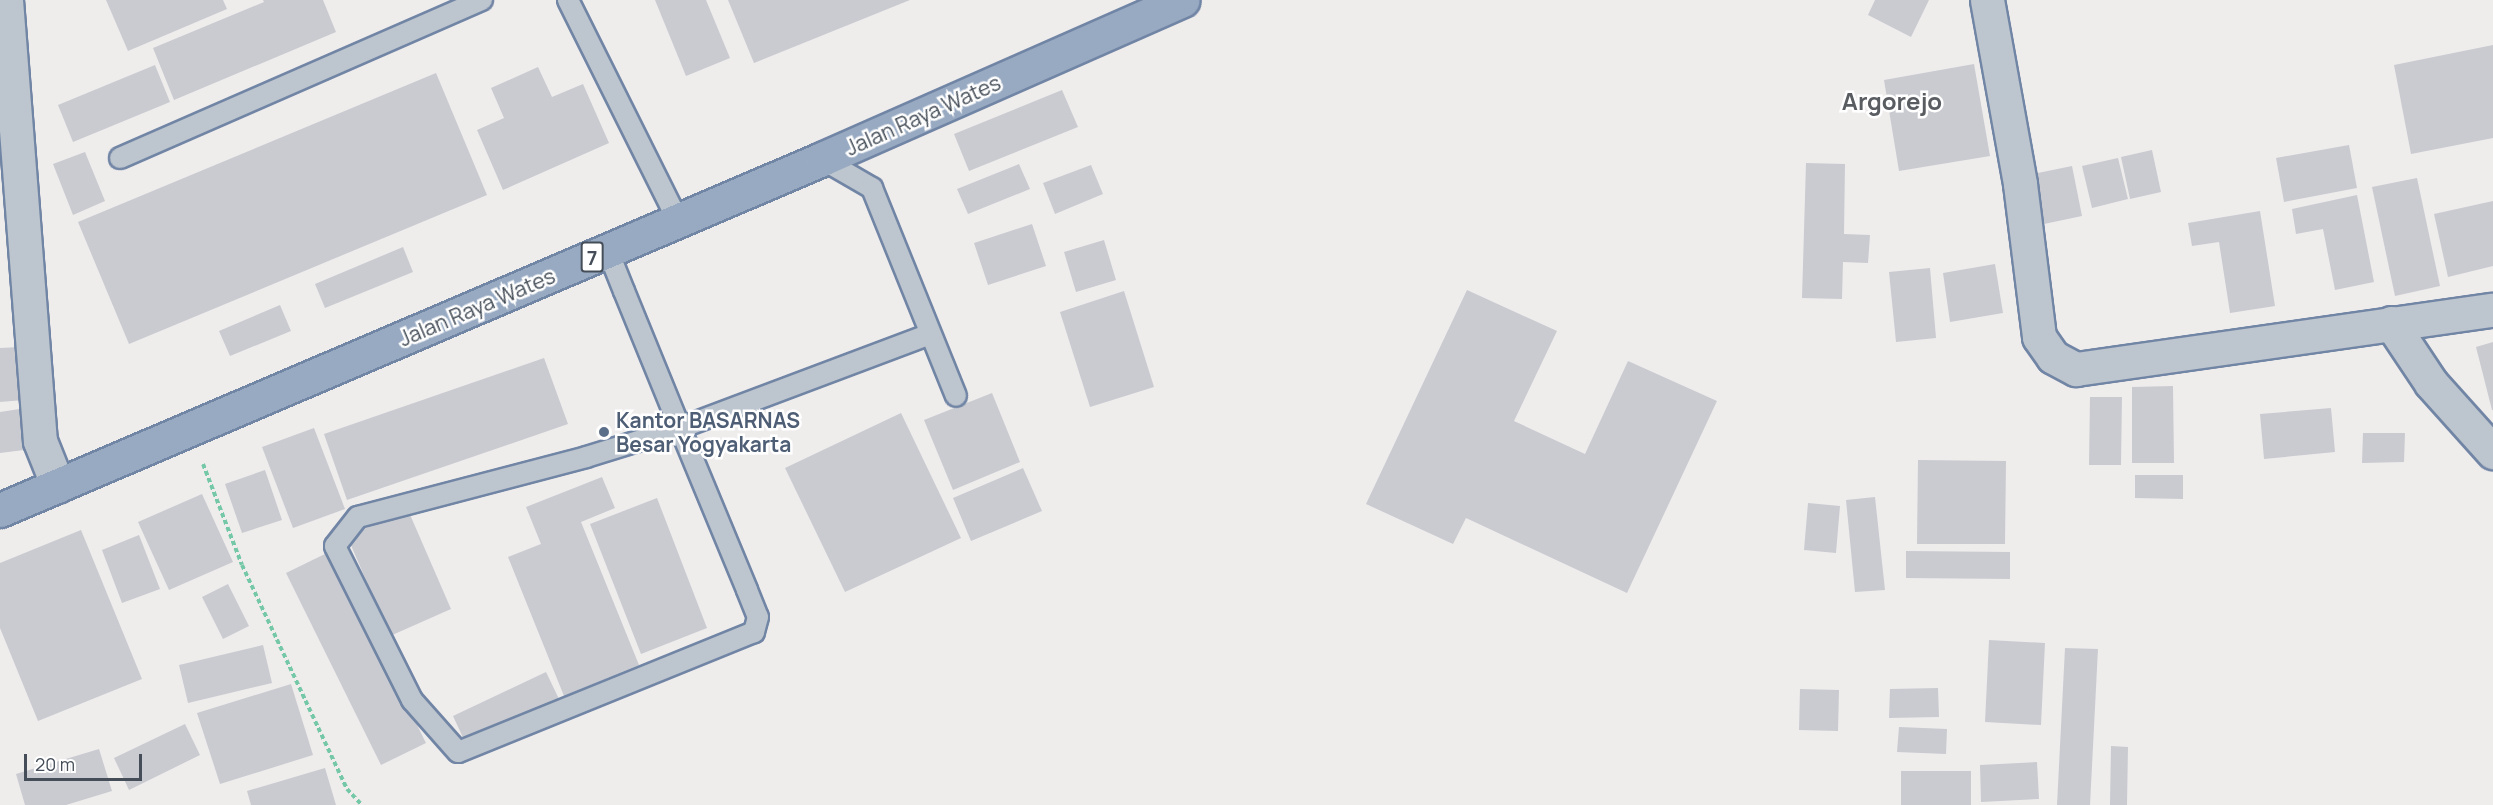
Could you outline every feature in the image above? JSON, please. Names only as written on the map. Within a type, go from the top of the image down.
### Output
[{"type":"highway","name":"Jalan Raya Wates","points":[[0,510],[822,159],[1183,0]]},
{"type":"street","points":[[6,0],[40,441],[58,486]]},
{"type":"street","points":[[1988,0],[2020,184],[2039,337],[2053,357],[2076,369],[2493,310]]},
{"type":"street","points":[[2391,323],[2431,383],[2493,452]]},
{"type":"lane","points":[[120,158],[482,0]]},
{"type":"lane","points":[[568,0],[678,221]]},
{"type":"lane","points":[[822,159],[872,188],[956,396]]},
{"type":"lane","points":[[608,251],[680,428],[758,617],[754,632],[458,752],[412,700],[335,546],[358,518],[586,457],[680,428],[930,334]]},
{"type":"path","points":[[190,430],[242,565],[347,789],[362,805]]},
{"type":"building","points":[[106,0],[223,0],[227,9],[128,51]]},
{"type":"building","points":[[263,0],[323,0],[336,32],[174,100],[153,48],[264,2]]},
{"type":"building","points":[[655,0],[706,0],[730,58],[686,76]]},
{"type":"building","points":[[728,0],[910,0],[754,63]]},
{"type":"building","points":[[1875,0],[1929,0],[1911,37],[1868,15]]},
{"type":"building","points":[[2493,45],[2493,138],[2411,154],[2394,65]]},
{"type":"building","points":[[1974,64],[1990,156],[1899,171],[1884,80]]},
{"type":"building","points":[[155,65],[170,102],[73,142],[58,105]]},
{"type":"building","points":[[538,67],[552,97],[583,84],[609,143],[503,190],[477,130],[504,118],[491,88]]},
{"type":"building","points":[[436,73],[487,195],[129,344],[78,222]]},
{"type":"building","points":[[1062,90],[1078,127],[969,171],[954,134]]},
{"type":"building","points":[[2349,145],[2357,188],[2284,202],[2276,158]]},
{"type":"building","points":[[2152,150],[2161,192],[2130,199],[2121,157]]},
{"type":"building","points":[[85,152],[105,201],[73,215],[53,164]]},
{"type":"building","points":[[2118,158],[2128,199],[2092,208],[2082,166]]},
{"type":"building","points":[[1806,163],[1845,164],[1844,234],[1870,235],[1868,263],[1843,262],[1842,299],[1802,298]]},
{"type":"building","points":[[1019,164],[1030,189],[968,214],[957,189]]},
{"type":"building","points":[[1091,165],[1103,194],[1055,214],[1043,183]]},
{"type":"building","points":[[2072,166],[2082,216],[2044,224],[2033,174]]},
{"type":"building","points":[[2417,178],[2440,286],[2395,296],[2372,187]]},
{"type":"building","points":[[2357,195],[2374,282],[2335,290],[2323,229],[2296,234],[2292,209]]},
{"type":"building","points":[[2493,201],[2493,266],[2448,277],[2434,214]]},
{"type":"building","points":[[2260,211],[2275,306],[2230,313],[2219,242],[2192,246],[2188,223]]},
{"type":"building","points":[[1032,224],[1046,266],[988,285],[974,243]]},
{"type":"building","points":[[1104,240],[1116,280],[1076,292],[1064,252]]},
{"type":"building","points":[[403,247],[413,272],[325,308],[315,284]]},
{"type":"building","points":[[1995,264],[2003,313],[1950,322],[1943,273]]},
{"type":"building","points":[[1930,268],[1936,338],[1896,342],[1889,272]]},
{"type":"building","points":[[1467,290],[1557,331],[1514,421],[1585,454],[1628,361],[1717,401],[1627,593],[1466,518],[1453,544],[1366,504]]},
{"type":"building","points":[[1124,291],[1154,387],[1090,407],[1060,312]]},
{"type":"building","points":[[280,305],[291,331],[230,356],[219,331]]},
{"type":"building","points":[[2493,342],[2493,410],[2492,410],[2476,347]]},
{"type":"building","points":[[20,347],[24,400],[0,402],[0,348]]},
{"type":"building","points":[[544,358],[568,424],[347,500],[324,434]]},
{"type":"building","points":[[2173,386],[2174,463],[2132,463],[2132,387]]},
{"type":"building","points":[[992,393],[1020,462],[953,490],[924,420]]},
{"type":"building","points":[[2090,397],[2122,397],[2121,465],[2089,465]]},
{"type":"building","points":[[26,408],[32,449],[0,453],[0,412]]},
{"type":"building","points":[[2331,408],[2335,452],[2264,459],[2260,414]]},
{"type":"building","points":[[901,413],[961,538],[845,592],[785,468]]},
{"type":"building","points":[[314,428],[345,509],[293,528],[262,447]]},
{"type":"building","points":[[2363,433],[2405,433],[2404,462],[2362,463]]},
{"type":"building","points":[[1918,460],[2006,461],[2005,544],[1917,544]]},
{"type":"building","points":[[1023,468],[1042,511],[971,541],[953,498]]},
{"type":"building","points":[[265,470],[282,520],[242,533],[225,484]]},
{"type":"building","points":[[2135,475],[2183,475],[2183,499],[2135,498]]},
{"type":"building","points":[[602,477],[615,508],[581,522],[639,665],[564,696],[508,557],[541,544],[526,507]]},
{"type":"building","points":[[202,494],[233,562],[169,590],[138,522]]},
{"type":"building","points":[[1875,497],[1885,590],[1855,592],[1846,500]]},
{"type":"building","points":[[657,498],[707,628],[641,654],[590,524]]},
{"type":"building","points":[[1808,503],[1840,506],[1836,553],[1804,550]]},
{"type":"building","points":[[408,510],[451,609],[390,636],[347,536]]},
{"type":"building","points":[[81,530],[142,679],[38,721],[0,628],[0,563]]},
{"type":"building","points":[[139,535],[160,589],[122,603],[102,550]]},
{"type":"building","points":[[331,551],[426,743],[381,765],[286,573]]},
{"type":"building","points":[[1906,551],[2010,552],[2010,579],[1906,578]]},
{"type":"building","points":[[228,584],[249,626],[223,639],[202,597]]},
{"type":"building","points":[[1989,640],[2045,643],[2041,725],[1985,722]]},
{"type":"building","points":[[263,645],[272,683],[188,703],[179,665]]},
{"type":"building","points":[[2065,648],[2098,649],[2090,805],[2057,805]]},
{"type":"building","points":[[546,672],[559,699],[466,744],[453,716]]},
{"type":"building","points":[[291,684],[313,755],[220,784],[197,713]]},
{"type":"building","points":[[1938,688],[1939,717],[1889,718],[1890,689]]},
{"type":"building","points":[[1800,689],[1839,690],[1838,731],[1799,730]]},
{"type":"building","points":[[185,724],[200,755],[129,790],[114,758]]},
{"type":"building","points":[[1899,727],[1947,729],[1946,754],[1897,752]]},
{"type":"building","points":[[2111,746],[2128,747],[2127,805],[2110,805]]},
{"type":"building","points":[[99,749],[112,791],[66,805],[25,805],[16,774]]},
{"type":"building","points":[[2037,762],[2039,799],[1981,802],[1980,765]]},
{"type":"building","points":[[325,768],[336,805],[251,805],[247,791]]},
{"type":"building","points":[[1901,771],[1971,771],[1971,805],[1901,805]]},
{"type":"place","name":"Kantor BASARNAS Besar Yogyakarta","points":[[604,432]]},
{"type":"district","name":"Argorejo","points":[[1892,101]]}]
